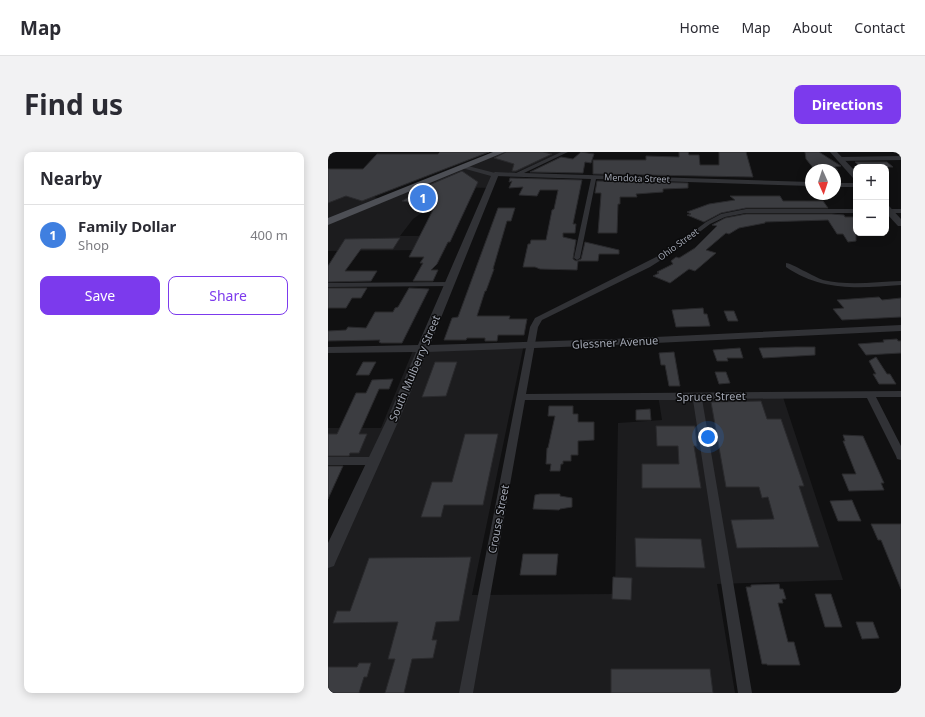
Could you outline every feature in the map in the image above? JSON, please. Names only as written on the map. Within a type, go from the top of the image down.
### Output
[{"type":"main road","points":[[328,222],[501,152]]},
{"type":"street","points":[[516,175],[565,152]]},
{"type":"street","points":[[833,152],[853,173]]},
{"type":"street","points":[[840,159],[901,158]]},
{"type":"street","name":"Mendota Street","points":[[464,167],[485,173],[495,174],[805,184]]},
{"type":"street","name":"South Mulberry Street","points":[[328,561],[372,461],[396,414],[495,174]]},
{"type":"street","points":[[577,258],[594,177]]},
{"type":"street","points":[[841,185],[853,185]]},
{"type":"street","points":[[889,210],[901,211]]},
{"type":"street","name":"Ohio Street","points":[[532,346],[534,327],[539,318],[648,265],[670,252],[708,223],[723,215],[746,211],[853,211]]},
{"type":"street","points":[[889,212],[901,224]]},
{"type":"street","points":[[789,265],[801,274],[823,282],[840,285],[901,283]]},
{"type":"street","points":[[328,285],[450,284]]},
{"type":"street","name":"Glessner Avenue","points":[[328,350],[532,346],[901,328]]},
{"type":"street","name":"Crouse Street","points":[[466,693],[532,346]]},
{"type":"street","name":"Spruce Street","points":[[522,397],[557,398],[901,394]]},
{"type":"street","points":[[870,395],[901,456]]},
{"type":"street","points":[[697,396],[745,693]]},
{"type":"street","points":[[328,461],[372,461]]},
{"type":"shaded area","points":[[499,152],[562,152],[508,176],[492,176],[488,188],[458,187],[413,219],[400,236],[435,236],[428,250],[328,251],[328,197],[345,187],[383,200]]},
{"type":"shaded area","points":[[524,344],[472,595],[615,594],[618,423],[662,420],[658,395],[782,394],[843,580],[717,584],[735,693],[328,693],[328,564],[372,457],[328,457],[328,428],[381,428],[414,348]]},
{"type":"building","points":[[440,152],[489,152],[362,201],[346,196],[328,203],[328,169],[363,169],[377,154],[438,154]]},
{"type":"building","points":[[506,152],[543,152],[552,154],[516,171],[512,171],[514,164],[494,158]]},
{"type":"building","points":[[581,152],[594,154],[591,163],[585,162],[583,173],[530,172],[561,157],[573,159]]},
{"type":"building","points":[[679,152],[688,152],[689,155],[699,155],[700,165],[719,165],[719,152],[746,152],[753,177],[593,174],[593,160],[646,160],[646,156],[679,157]]},
{"type":"building","points":[[805,152],[819,152],[838,164],[810,164],[806,159]]},
{"type":"building","points":[[855,162],[887,162],[893,167],[889,167],[889,164],[857,164]]},
{"type":"building","points":[[462,171],[478,182],[450,242],[448,242],[437,264],[431,270],[438,270],[433,281],[413,281],[423,263],[420,263],[424,257],[409,257],[435,206],[402,201],[429,185]]},
{"type":"building","points":[[510,178],[582,180],[573,224],[576,224],[575,233],[563,233],[563,237],[576,240],[573,259],[576,261],[581,259],[585,242],[619,250],[619,254],[599,254],[598,261],[578,261],[577,270],[523,267],[528,244],[530,244],[531,240],[546,240],[558,190],[540,190],[537,196],[519,195],[523,187],[509,188],[512,181],[509,182]]},
{"type":"building","points":[[597,181],[688,183],[688,188],[663,189],[663,192],[636,194],[637,197],[620,197],[620,204],[618,204],[617,233],[598,233],[601,193],[595,193]]},
{"type":"building","points":[[730,196],[780,196],[783,201],[823,201],[828,208],[746,208],[721,213],[704,222],[687,215],[691,214],[687,212],[709,204],[735,200]]},
{"type":"building","points":[[498,208],[515,208],[511,221],[507,221],[494,269],[477,316],[510,316],[509,319],[527,319],[524,335],[498,335],[497,341],[485,341],[485,338],[444,340],[452,318],[458,317]]},
{"type":"building","points":[[746,214],[844,215],[845,217],[853,217],[853,236],[856,236],[856,241],[848,242],[843,234],[837,234],[828,220],[765,222],[739,228],[729,234],[726,233],[706,250],[716,253],[695,271],[689,269],[670,283],[653,276],[659,273],[657,272],[673,264],[671,261],[676,257],[679,258],[695,248],[717,226],[712,225],[725,218]]},
{"type":"building","points":[[400,238],[393,249],[361,249],[345,271],[377,271],[371,281],[328,282],[328,266],[345,239]]},
{"type":"building","points":[[328,288],[367,288],[361,298],[352,298],[346,308],[328,308]]},
{"type":"building","points":[[409,288],[429,289],[402,343],[381,343],[379,342],[380,340],[328,341],[328,331],[346,330],[348,327],[366,328],[375,312],[393,312],[395,308],[398,307]]},
{"type":"building","points":[[879,297],[882,300],[901,298],[901,317],[842,320],[833,309],[844,308],[837,300]]},
{"type":"building","points":[[703,308],[704,314],[707,314],[710,326],[676,327],[672,310]]},
{"type":"building","points":[[724,311],[734,311],[738,321],[728,321]]},
{"type":"building","points":[[897,339],[898,341],[901,341],[901,353],[866,355],[858,344],[884,342],[883,340]]},
{"type":"building","points":[[815,347],[815,355],[763,358],[759,348]]},
{"type":"building","points":[[740,348],[743,358],[727,358],[728,361],[717,361],[713,350]]},
{"type":"building","points":[[674,352],[680,386],[669,386],[665,365],[661,365],[659,353]]},
{"type":"building","points":[[876,357],[887,374],[890,374],[896,384],[879,384],[873,374],[876,374],[869,361]]},
{"type":"building","points":[[363,362],[376,362],[369,375],[356,375]]},
{"type":"building","points":[[435,362],[457,362],[446,396],[422,397]]},
{"type":"building","points":[[715,372],[726,372],[730,383],[719,384]]},
{"type":"building","points":[[393,379],[389,389],[379,389],[359,434],[367,434],[359,453],[350,453],[349,456],[328,456],[328,434],[337,434],[356,393],[366,393],[372,380]]},
{"type":"building","points":[[761,401],[767,419],[781,419],[804,486],[799,486],[819,547],[737,548],[731,520],[774,519],[768,497],[762,498],[759,487],[726,487],[711,402]]},
{"type":"building","points":[[549,406],[573,406],[573,414],[578,414],[578,422],[594,422],[594,440],[578,441],[578,455],[571,455],[571,461],[563,461],[560,471],[550,471],[551,464],[546,464],[547,448],[555,416],[548,416]]},
{"type":"building","points":[[650,409],[651,420],[636,420],[636,410]]},
{"type":"building","points":[[656,426],[695,426],[697,446],[694,446],[701,488],[642,488],[642,464],[679,464],[678,446],[657,446]]},
{"type":"building","points":[[465,434],[498,434],[483,505],[444,505],[441,517],[421,517],[432,482],[452,482]]},
{"type":"building","points":[[843,435],[863,436],[884,483],[881,483],[884,490],[849,491],[842,474],[856,474],[843,441],[845,441]]},
{"type":"building","points":[[328,466],[343,466],[328,499]]},
{"type":"building","points":[[560,494],[560,496],[572,498],[572,507],[559,510],[533,509],[535,495]]},
{"type":"building","points":[[852,500],[861,521],[838,521],[830,501]]},
{"type":"building","points":[[871,524],[901,524],[901,589],[881,540],[878,540]]},
{"type":"building","points":[[635,538],[701,539],[705,568],[636,567]]},
{"type":"building","points":[[523,554],[558,554],[556,575],[520,575]]},
{"type":"building","points":[[471,557],[459,621],[436,622],[432,640],[437,640],[433,658],[412,659],[404,693],[385,693],[395,659],[388,659],[398,622],[333,623],[337,611],[350,611],[369,558]]},
{"type":"building","points":[[613,577],[632,578],[631,600],[612,599]]},
{"type":"building","points":[[779,584],[780,589],[783,589],[786,599],[782,599],[783,603],[778,603],[788,642],[794,642],[800,665],[762,664],[746,587],[751,587],[751,585]]},
{"type":"building","points":[[815,594],[831,594],[842,627],[825,627]]},
{"type":"building","points":[[856,622],[873,622],[879,638],[862,639]]},
{"type":"building","points":[[359,663],[371,663],[367,677],[364,677],[359,693],[328,693],[328,667],[357,667]]},
{"type":"building","points":[[611,669],[710,669],[713,693],[611,693]]},
{"type":"place","name":"Family Dollar","points":[[423,198]]}]
